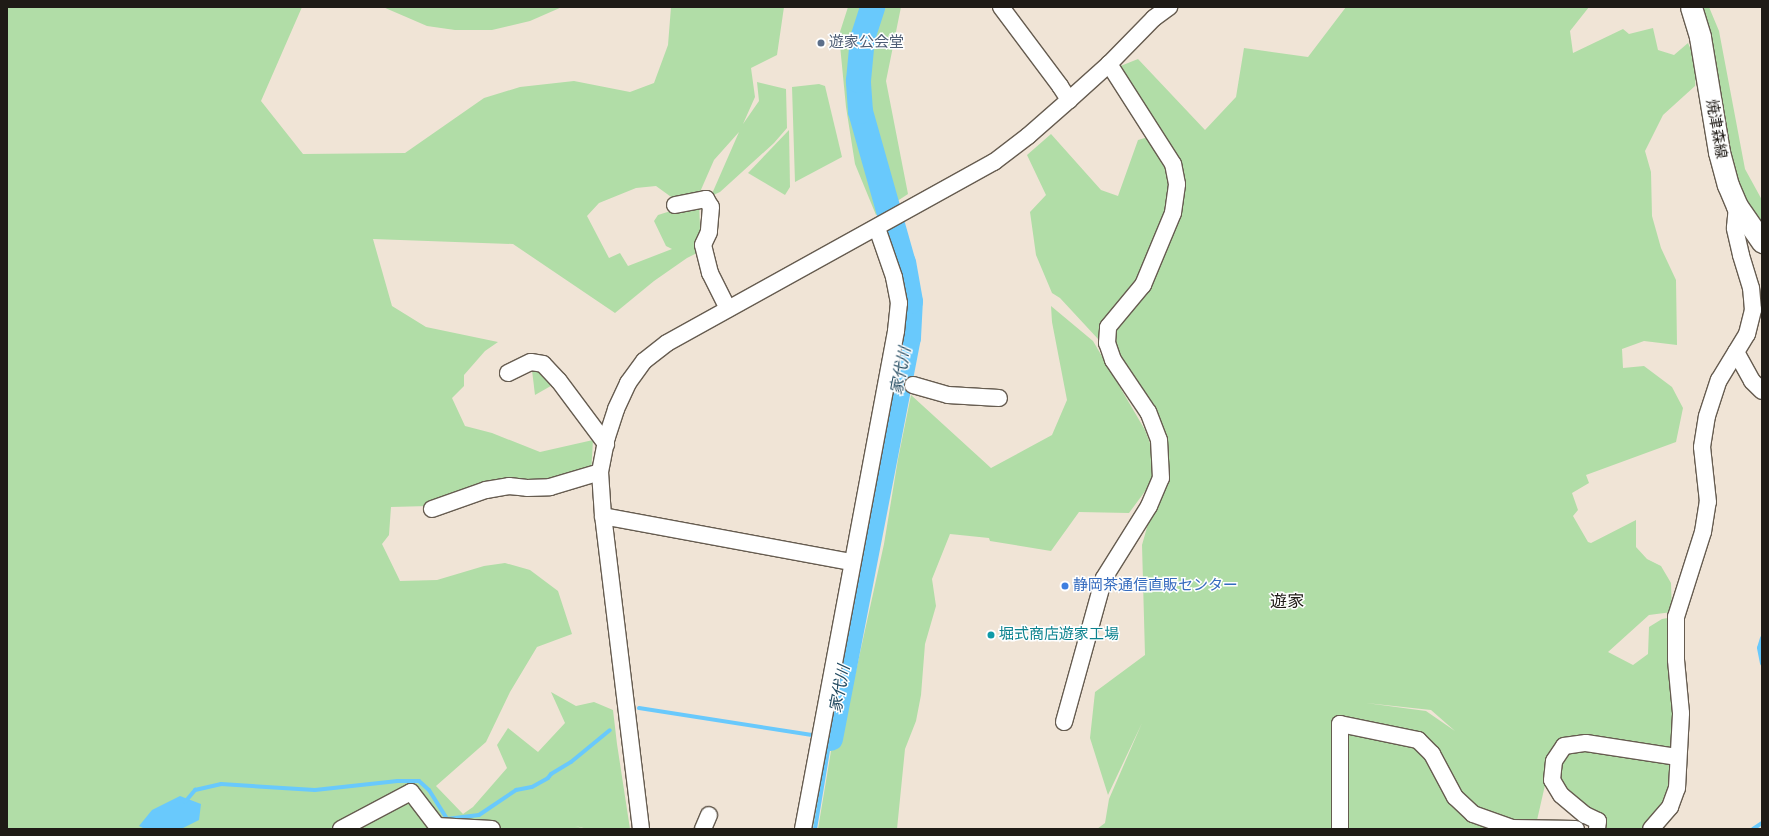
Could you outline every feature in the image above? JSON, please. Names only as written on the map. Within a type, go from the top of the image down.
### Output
[{"type":"main road","name":"焼津森線","points":[[1690,7],[1700,37],[1719,152],[1728,185],[1737,206],[1762,242]]},
{"type":"street","points":[[1001,7],[1069,100]]},
{"type":"street","points":[[641,829],[603,516],[600,472],[616,409],[628,383],[644,362],[667,343],[898,217],[994,162],[1028,136],[1069,100],[1109,64],[1154,18],[1168,7]]},
{"type":"street","points":[[1064,722],[1104,578],[1149,506],[1161,478],[1159,440],[1148,412],[1113,360],[1107,343],[1108,327],[1143,285],[1173,213],[1177,184],[1173,164],[1109,64]]},
{"type":"street","points":[[674,205],[706,199],[711,207],[709,232],[703,245],[710,273],[728,309]]},
{"type":"street","points":[[1651,829],[1670,807],[1677,788],[1681,713],[1676,660],[1676,617],[1704,524],[1708,502],[1702,447],[1707,416],[1719,380],[1746,334],[1753,310],[1751,288],[1741,254],[1736,228],[1737,206]]},
{"type":"street","points":[[803,829],[896,331],[899,303],[894,277],[877,228]]},
{"type":"street","points":[[1736,352],[1752,381],[1762,391]]},
{"type":"street","points":[[508,373],[531,362],[543,364],[559,381],[606,444]]},
{"type":"street","points":[[913,385],[948,395],[999,398]]},
{"type":"street","points":[[432,509],[486,490],[509,486],[527,488],[550,487],[600,472]]},
{"type":"street","points":[[603,516],[852,562]]},
{"type":"street","points":[[1340,829],[1340,724],[1418,740],[1432,754],[1455,797],[1473,814],[1512,828],[1576,829]]},
{"type":"street","points":[[1597,829],[1598,821],[1585,815],[1561,795],[1552,780],[1554,760],[1564,746],[1586,743],[1678,757]]},
{"type":"street","points":[[341,829],[411,792],[437,826],[492,829]]},
{"type":"green space","points":[[7,7],[302,7],[261,101],[303,154],[405,153],[484,98],[520,87],[574,81],[630,92],[654,83],[668,45],[671,7],[784,7],[777,55],[751,68],[755,97],[743,124],[759,101],[757,82],[786,89],[787,128],[774,143],[720,192],[711,196],[739,132],[714,160],[700,192],[674,199],[656,186],[636,188],[599,203],[587,216],[609,258],[620,253],[628,266],[672,249],[666,246],[654,221],[658,215],[699,202],[701,251],[687,258],[654,281],[615,313],[513,244],[373,239],[392,306],[426,327],[498,342],[485,351],[464,375],[464,386],[452,398],[465,426],[492,433],[540,452],[593,440],[591,475],[428,506],[391,507],[389,535],[382,544],[400,581],[437,580],[484,566],[505,563],[530,570],[558,591],[572,634],[537,647],[510,692],[486,742],[436,786],[463,814],[473,807],[507,768],[497,745],[508,728],[538,752],[565,723],[551,692],[576,706],[594,702],[613,710],[630,829],[588,829],[575,826],[585,829],[7,829]]},
{"type":"green space","points":[[383,7],[562,7],[530,21],[492,30],[455,30],[427,26]]},
{"type":"green space","points":[[848,7],[901,7],[886,81],[908,194],[876,215],[855,164],[846,107],[839,35]]},
{"type":"green space","points":[[1346,7],[1589,7],[1570,31],[1573,53],[1623,29],[1629,34],[1653,28],[1658,50],[1674,55],[1688,43],[1697,64],[1695,86],[1663,115],[1645,151],[1651,172],[1652,216],[1661,248],[1676,280],[1677,345],[1644,341],[1622,349],[1623,368],[1644,366],[1672,387],[1683,408],[1676,442],[1586,475],[1589,483],[1572,493],[1578,510],[1573,516],[1588,542],[1591,543],[1636,520],[1636,547],[1647,559],[1661,566],[1671,583],[1672,612],[1649,615],[1608,652],[1633,665],[1648,654],[1649,627],[1662,619],[1679,616],[1677,758],[1667,801],[1653,829],[1598,829],[1561,795],[1553,750],[1535,829],[1097,829],[1105,823],[1109,799],[1142,723],[1108,795],[1090,738],[1095,692],[1145,655],[1142,545],[1161,478],[1160,471],[1129,513],[1079,512],[1051,551],[990,541],[989,538],[950,534],[932,579],[936,606],[925,644],[921,695],[916,721],[905,749],[897,829],[818,829],[832,745],[841,721],[825,757],[813,829],[805,829],[901,304],[882,237],[904,231],[918,303],[914,355],[854,680],[884,544],[898,459],[911,395],[991,468],[1052,435],[1067,400],[1052,322],[1051,306],[1093,341],[1145,430],[1160,469],[1159,440],[1107,343],[1121,309],[1098,339],[1060,298],[1052,293],[1036,255],[1030,212],[1046,195],[1027,155],[1051,134],[1101,190],[1118,196],[1138,140],[1155,135],[1113,69],[1138,59],[1205,130],[1236,97],[1244,48],[1308,57]],"holes":[[[1156,138],[1177,184],[1170,217],[1168,174]],[[1366,703],[1431,710],[1455,731],[1426,711]]]},
{"type":"green space","points":[[1699,7],[1709,7],[1719,31],[1745,169],[1762,200],[1762,232],[1736,184]]},
{"type":"green space","points":[[819,84],[825,86],[842,157],[795,182],[792,87]]},
{"type":"green space","points":[[789,130],[790,187],[785,195],[748,173]]},
{"type":"green space","points":[[531,362],[556,383],[535,395]]},
{"type":"water","points":[[180,796],[201,804],[199,820],[181,829],[145,829],[139,826],[152,810]]},
{"type":"waterway","name":"家代川","points":[[830,738],[908,337],[910,301],[903,263],[860,111],[858,80],[862,38],[872,7]]},
{"type":"waterway","points":[[1762,638],[1759,648],[1762,664]]},
{"type":"waterway","points":[[639,708],[817,736]]},
{"type":"waterway","points":[[185,802],[195,790],[221,784],[315,790],[398,781],[419,781],[429,790],[447,819],[479,815],[516,790],[532,787],[548,778],[551,774],[571,762],[610,730]]},
{"type":"waterway","points":[[815,829],[830,738],[823,737]]},
{"type":"waterway","points":[[1753,829],[1762,823]]},
{"type":"place","name":"遊家公会堂","points":[[821,43]]},
{"type":"place","name":"静岡茶通信直販センター","points":[[1065,586]]},
{"type":"place","name":"堀式商店遊家工場","points":[[991,635]]},
{"type":"district","name":"遊家","points":[[1287,602]]}]
